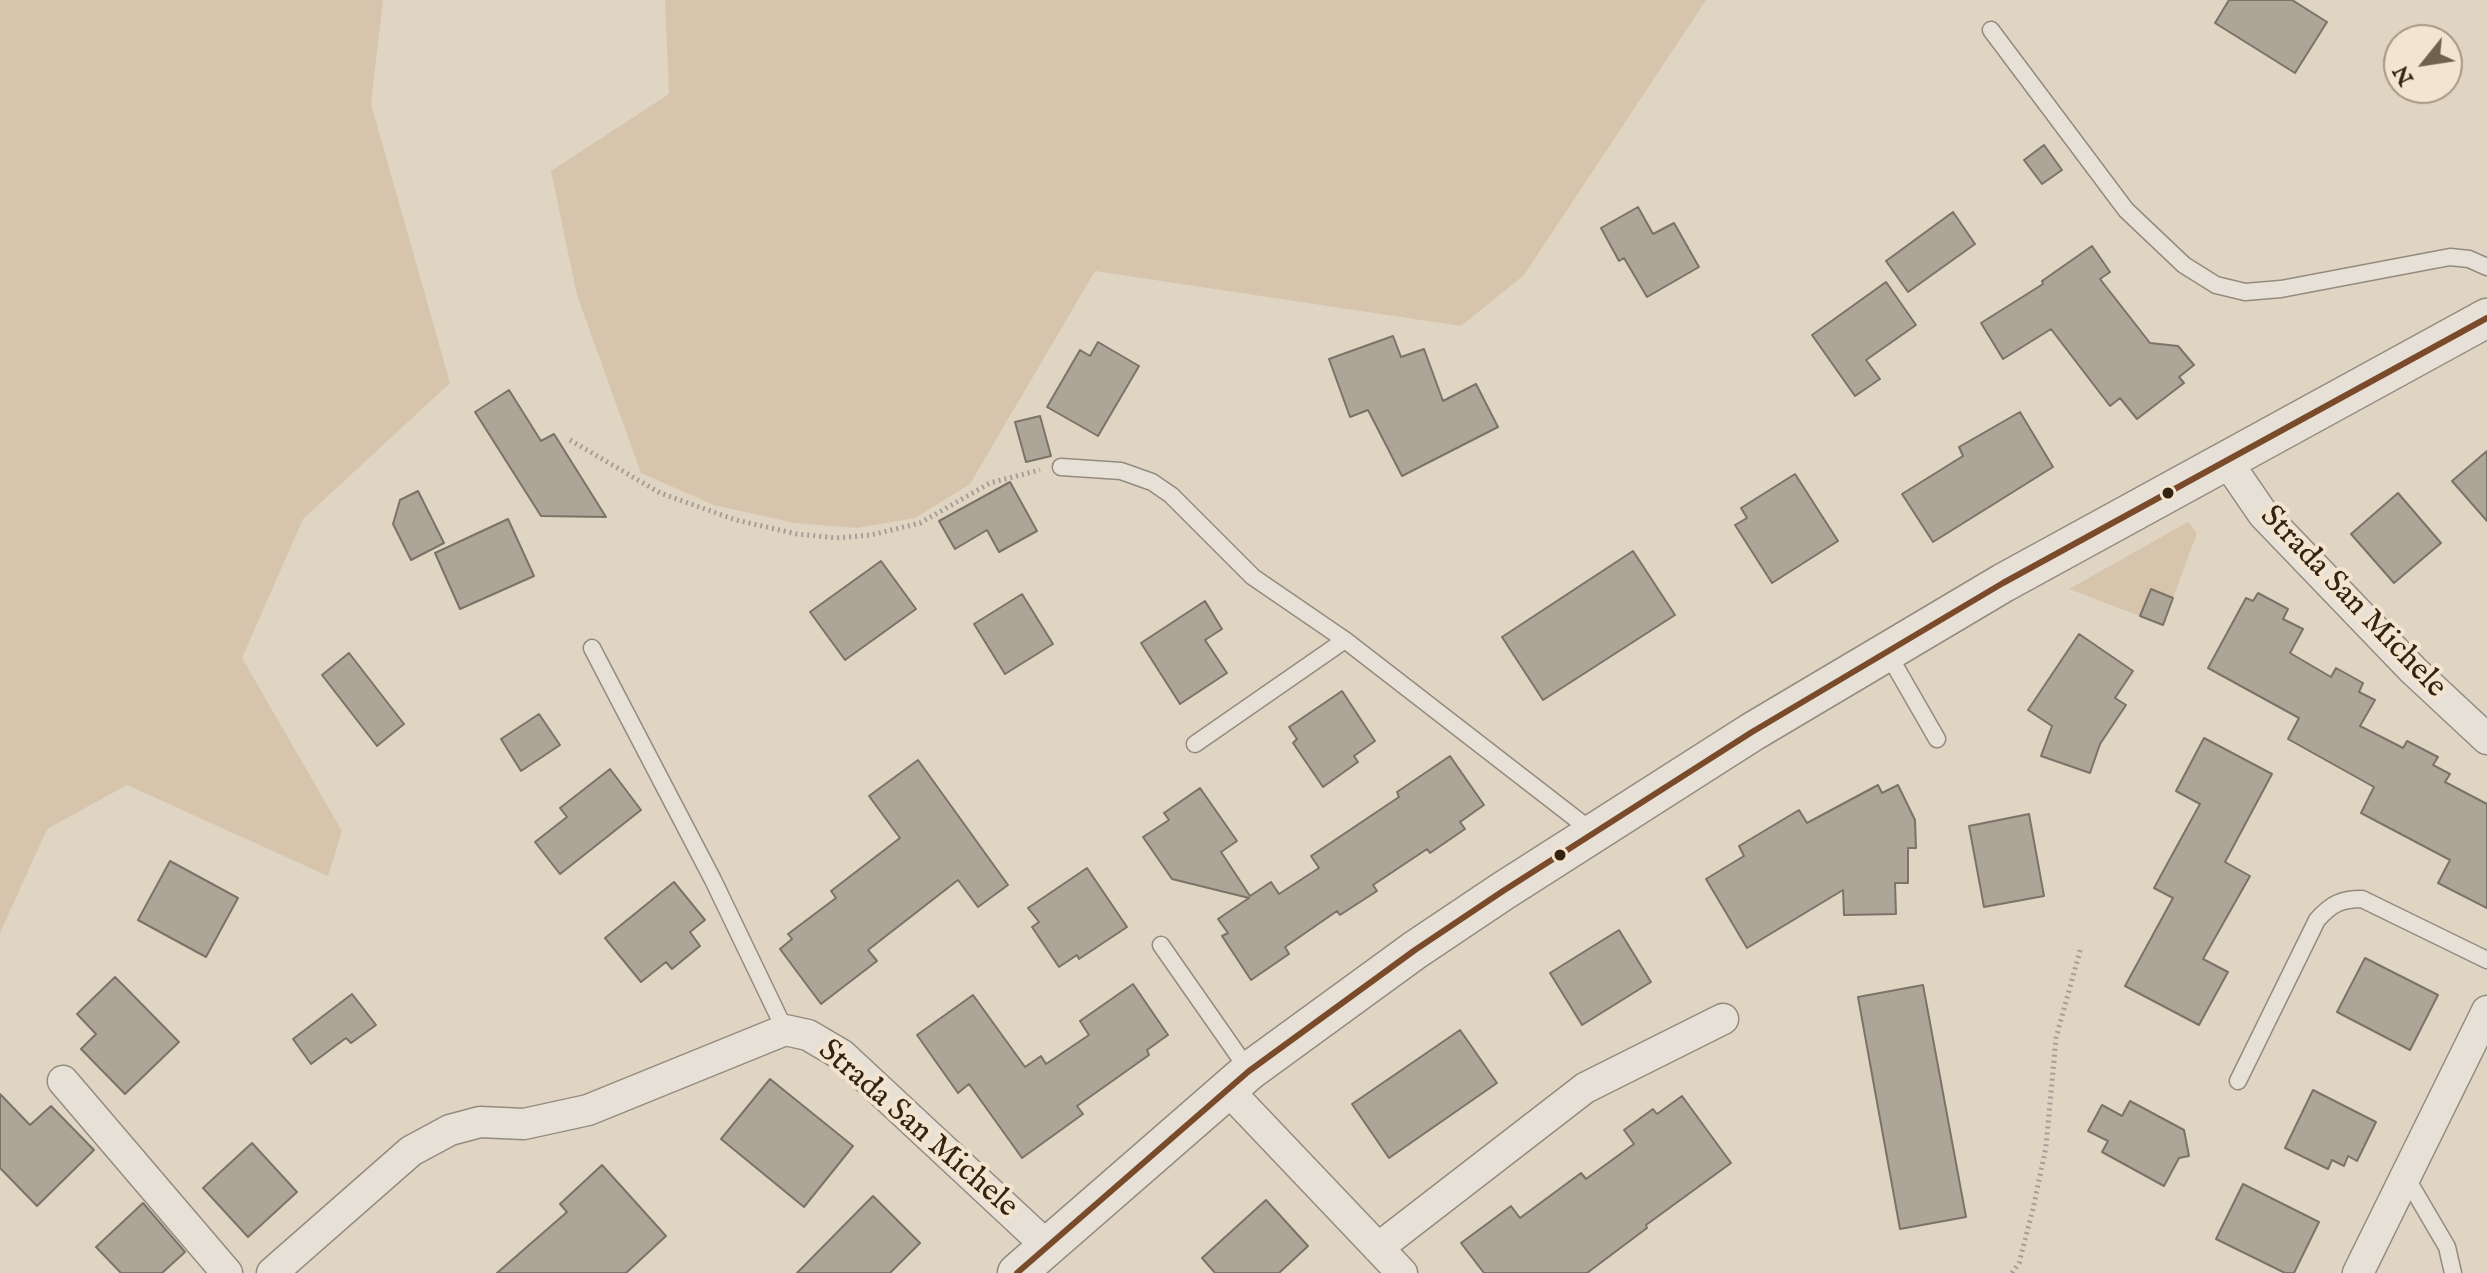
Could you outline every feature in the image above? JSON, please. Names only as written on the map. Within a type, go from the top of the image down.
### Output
[{"type":"street","name":"Strada San Michele","points":[[1017,1273],[1238,1080],[1415,950],[1594,833],[1752,732],[2003,583],[2487,318]]},
{"type":"street","name":"Strada San Michele","points":[[2226,460],[2263,514],[2413,670],[2487,739]]},
{"type":"street","points":[[2358,1273],[2487,1011]]},
{"type":"street","points":[[1378,1248],[1585,1088],[1723,1019]]},
{"type":"street","name":"Strada San Michele","points":[[272,1273],[411,1151],[450,1130],[480,1122],[524,1124],[588,1110],[785,1030],[808,1035],[842,1055],[1047,1246]]},
{"type":"street","points":[[1238,1080],[1402,1273]]},
{"type":"street","points":[[63,1081],[227,1273]]},
{"type":"lane","points":[[1991,30],[2126,210],[2184,265],[2216,285],[2245,292],[2281,289],[2450,257],[2469,259],[2487,267]]},
{"type":"lane","points":[[1061,467],[1121,471],[1152,482],[1171,495],[1253,577],[1345,640],[1594,833]]},
{"type":"lane","points":[[1195,744],[1345,640]]},
{"type":"lane","points":[[592,648],[713,880],[785,1030]]},
{"type":"lane","points":[[1887,652],[1937,739]]},
{"type":"lane","points":[[2238,1081],[2317,920],[2329,906],[2344,899],[2362,899],[2487,960]]},
{"type":"lane","points":[[1161,945],[1238,1080]]},
{"type":"lane","points":[[2406,1177],[2447,1247],[2453,1273]]},
{"type":"path","points":[[570,440],[660,493],[736,520],[797,534],[837,538],[871,535],[920,523],[990,483],[1017,474],[1061,467]]},
{"type":"path","points":[[2012,1273],[2019,1263],[2033,1209],[2046,1147],[2056,1038],[2081,947]]},
{"type":"shaded area","points":[[0,0],[383,0],[371,104],[450,383],[303,519],[242,658],[342,831],[328,876],[127,785],[47,829],[0,933]]},
{"type":"shaded area","points":[[665,0],[1706,0],[1524,275],[1461,326],[1095,271],[970,484],[915,518],[857,528],[795,523],[714,505],[641,473],[577,295],[551,171],[669,94]]},
{"type":"shaded area","points":[[2188,522],[2197,533],[2173,598],[2151,590],[2140,616],[2069,589]]},
{"type":"building","points":[[2229,0],[2292,0],[2327,22],[2295,73],[2215,23]]},
{"type":"building","points":[[2044,145],[2062,170],[2042,184],[2024,160]]},
{"type":"building","points":[[1638,207],[1653,234],[1674,223],[1699,267],[1647,297],[1624,258],[1619,261],[1601,228]]},
{"type":"building","points":[[1953,212],[1975,244],[1908,292],[1886,261]]},
{"type":"building","points":[[2092,246],[2110,272],[2100,279],[2150,343],[2178,346],[2194,365],[2179,377],[2184,383],[2137,419],[2120,398],[2110,406],[2051,329],[2003,359],[1981,323],[2043,284],[2042,281]]},
{"type":"building","points":[[1886,282],[1916,325],[1866,360],[1880,379],[1855,396],[1812,335]]},
{"type":"building","points":[[1393,336],[1401,357],[1424,349],[1443,401],[1476,384],[1498,427],[1402,476],[1368,410],[1350,417],[1329,359]]},
{"type":"building","points":[[1098,342],[1139,366],[1098,436],[1047,407],[1080,350],[1090,356]]},
{"type":"building","points":[[509,390],[541,441],[554,434],[606,517],[541,516],[475,412]]},
{"type":"building","points":[[2020,412],[2053,467],[1933,542],[1902,494],[1963,456],[1959,447]]},
{"type":"building","points":[[1040,416],[1051,456],[1026,462],[1015,422]]},
{"type":"building","points":[[2487,451],[2487,521],[2452,481]]},
{"type":"building","points":[[1795,474],[1838,541],[1772,583],[1735,525],[1747,518],[1741,508]]},
{"type":"building","points":[[1010,482],[1037,531],[999,552],[987,530],[955,549],[939,521]]},
{"type":"building","points":[[418,491],[444,543],[411,560],[393,524],[400,500]]},
{"type":"building","points":[[2398,493],[2441,543],[2394,583],[2351,534]]},
{"type":"building","points":[[508,519],[534,576],[460,609],[435,553]]},
{"type":"building","points":[[1633,551],[1675,615],[1543,700],[1502,637]]},
{"type":"building","points":[[881,561],[916,609],[845,660],[810,612]]},
{"type":"building","points":[[2151,589],[2173,598],[2163,625],[2140,616]]},
{"type":"building","points":[[2258,593],[2288,609],[2283,619],[2303,629],[2290,653],[2331,677],[2336,668],[2363,683],[2359,692],[2375,700],[2360,726],[2403,748],[2407,741],[2438,757],[2433,765],[2450,774],[2445,782],[2487,804],[2487,908],[2438,883],[2450,860],[2361,813],[2374,787],[2288,739],[2299,718],[2208,668],[2246,598],[2253,601]]},
{"type":"building","points":[[1022,594],[1053,644],[1005,674],[974,624]]},
{"type":"building","points":[[1205,601],[1222,629],[1205,640],[1227,673],[1180,704],[1141,643]]},
{"type":"building","points":[[2079,634],[2133,671],[2115,698],[2126,705],[2100,744],[2090,773],[2041,756],[2052,726],[2028,710]]},
{"type":"building","points":[[349,653],[404,724],[377,746],[322,675]]},
{"type":"building","points":[[1342,691],[1375,741],[1354,756],[1358,762],[1323,787],[1293,743],[1297,739],[1289,727]]},
{"type":"building","points":[[539,714],[560,745],[521,771],[501,739]]},
{"type":"building","points":[[2204,738],[2272,774],[2225,862],[2250,876],[2203,959],[2228,972],[2199,1025],[2125,986],[2173,898],[2154,888],[2200,804],[2176,791]]},
{"type":"building","points":[[1450,756],[1484,805],[1460,822],[1465,829],[1430,853],[1427,849],[1373,885],[1377,891],[1340,915],[1337,911],[1285,947],[1289,954],[1251,980],[1222,936],[1228,933],[1218,919],[1249,898],[1172,879],[1143,837],[1169,820],[1164,813],[1200,788],[1237,841],[1221,852],[1250,896],[1271,882],[1279,894],[1319,868],[1311,856],[1399,797],[1397,792]]},
{"type":"building","points":[[918,760],[1008,885],[978,907],[958,880],[868,950],[877,961],[821,1004],[780,949],[792,939],[788,934],[836,898],[831,891],[900,838],[869,796]]},
{"type":"building","points":[[610,769],[641,810],[560,874],[535,842],[567,817],[560,808]]},
{"type":"building","points":[[1878,785],[1882,793],[1898,785],[1915,820],[1916,848],[1908,848],[1908,883],[1895,883],[1896,914],[1844,915],[1843,890],[1747,948],[1706,879],[1744,856],[1739,846],[1799,810],[1807,823]]},
{"type":"building","points":[[2029,814],[2044,896],[1984,907],[1969,826]]},
{"type":"building","points":[[170,861],[238,898],[206,957],[138,920]]},
{"type":"building","points":[[1087,868],[1127,927],[1079,959],[1077,955],[1059,967],[1032,927],[1039,922],[1028,908]]},
{"type":"building","points":[[674,882],[705,920],[690,932],[700,946],[672,969],[666,962],[641,982],[605,938]]},
{"type":"building","points":[[1619,930],[1651,982],[1582,1025],[1550,973]]},
{"type":"building","points":[[2365,958],[2438,995],[2410,1050],[2337,1012]]},
{"type":"building","points":[[115,977],[179,1042],[125,1094],[81,1049],[96,1034],[77,1014]]},
{"type":"building","points":[[1133,984],[1168,1035],[1147,1050],[1149,1055],[1077,1106],[1083,1114],[1022,1158],[969,1084],[958,1093],[917,1035],[973,995],[1025,1067],[1041,1056],[1046,1064],[1089,1035],[1080,1021]]},
{"type":"building","points":[[1923,985],[1966,1217],[1900,1229],[1858,997]]},
{"type":"building","points":[[352,994],[376,1025],[351,1043],[346,1038],[311,1064],[293,1039]]},
{"type":"building","points":[[1460,1030],[1497,1083],[1389,1158],[1352,1104]]},
{"type":"building","points":[[770,1079],[853,1146],[804,1207],[721,1139]]},
{"type":"building","points":[[2313,1090],[2376,1122],[2357,1161],[2348,1156],[2344,1166],[2332,1160],[2328,1169],[2285,1148]]},
{"type":"building","points":[[0,1094],[30,1125],[51,1106],[94,1150],[37,1206],[0,1168]]},
{"type":"building","points":[[1682,1096],[1731,1163],[1587,1273],[1484,1273],[1461,1243],[1511,1206],[1520,1218],[1581,1173],[1586,1179],[1634,1144],[1624,1130],[1653,1109],[1657,1114]]},
{"type":"building","points":[[2130,1101],[2184,1130],[2189,1156],[2179,1158],[2164,1186],[2102,1152],[2108,1141],[2088,1131],[2102,1105],[2122,1116]]},
{"type":"building","points":[[252,1143],[297,1192],[248,1237],[203,1188]]},
{"type":"building","points":[[602,1165],[666,1236],[626,1273],[497,1273],[567,1212],[560,1204]]},
{"type":"building","points":[[2243,1184],[2319,1222],[2294,1273],[2285,1273],[2216,1239]]},
{"type":"building","points":[[873,1196],[920,1243],[890,1273],[797,1273]]},
{"type":"building","points":[[1266,1200],[1308,1246],[1279,1273],[1215,1273],[1202,1258]]},
{"type":"building","points":[[143,1203],[185,1252],[162,1273],[121,1273],[96,1247]]},
{"type":"transit line","points":[[1017,1273],[1249,1071],[1415,950],[1503,891],[1752,732],[2003,583],[2487,318]]}]
